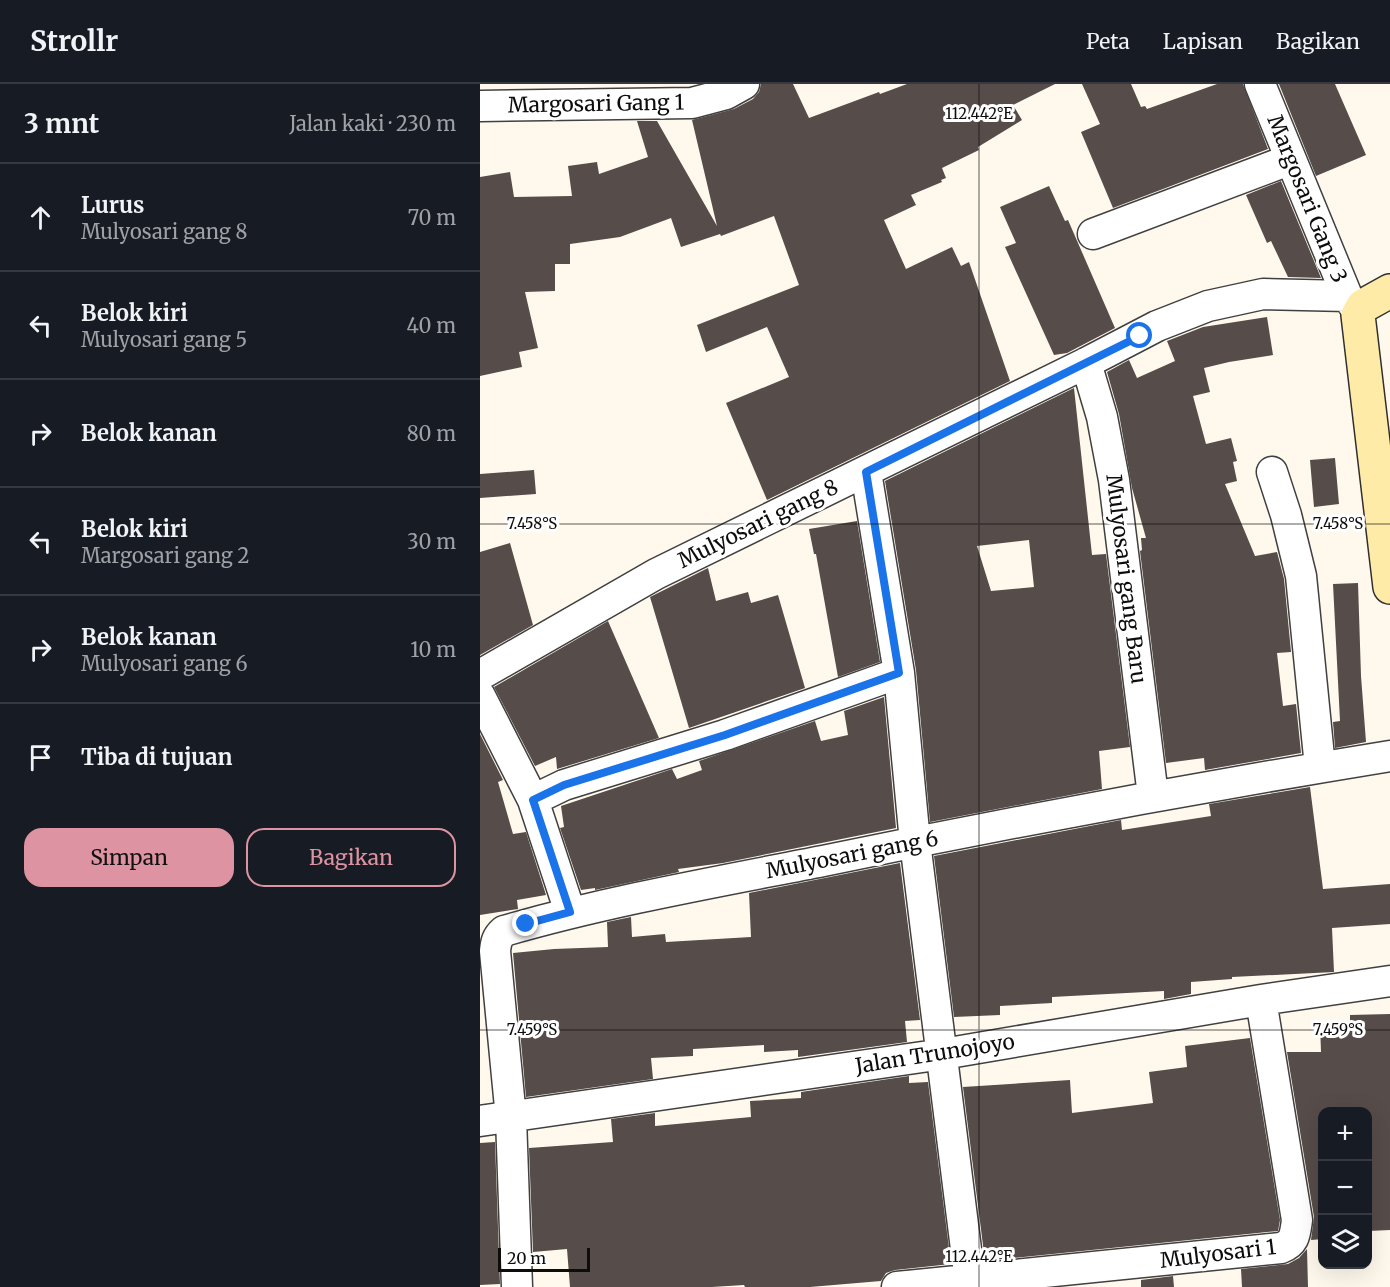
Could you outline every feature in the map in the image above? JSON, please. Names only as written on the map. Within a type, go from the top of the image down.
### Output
[{"type":"street","name":"Margosari Gang 1","points":[[480,106],[692,103],[726,94],[744,84]]},
{"type":"street","name":"Margosari Gang 3","points":[[1260,84],[1290,160],[1353,304]]},
{"type":"street","points":[[1093,234],[1290,160]]},
{"type":"street","points":[[1390,291],[1363,306],[1353,304],[1390,587]]},
{"type":"street","name":"Mulyosari gang 8","points":[[480,675],[656,574],[1157,326],[1208,306],[1263,294],[1353,304]]},
{"type":"street","name":"Mulyosari gang Baru","points":[[1086,363],[1102,417],[1114,480],[1153,796]]},
{"type":"street","points":[[866,472],[899,673],[915,842],[970,1281]]},
{"type":"street","points":[[1272,472],[1286,514],[1301,576],[1320,768]]},
{"type":"street","points":[[533,800],[564,785],[725,735],[899,673]]},
{"type":"street","points":[[480,696],[533,800],[570,912]]},
{"type":"street","name":"Mulyosari gang 6","points":[[517,1287],[511,1118],[496,943],[499,935],[504,931],[570,912],[915,842],[1153,796],[1390,756]]},
{"type":"street","name":"Jalan Trunojoyo","points":[[480,1122],[943,1054],[1261,1000],[1390,981]]},
{"type":"street","name":"Mulyosari 1","points":[[897,1287],[1281,1248],[1289,1245],[1294,1238],[1297,1220],[1261,1000]]},
{"type":"building","points":[[761,84],[793,84],[809,118],[907,84],[1055,84],[1013,105],[1022,120],[978,147],[979,150],[942,168],[946,178],[941,180],[942,182],[911,195],[916,205],[884,220],[906,269],[952,247],[961,266],[969,262],[1010,381],[767,500],[726,403],[789,377],[767,327],[706,352],[697,325],[799,285],[774,216],[721,236],[720,234],[681,247],[671,218],[620,237],[570,244],[570,264],[555,264],[555,291],[525,292],[538,348],[519,352],[522,367],[480,376],[480,177],[510,172],[514,197],[572,196],[568,166],[597,162],[599,174],[648,157],[637,121],[657,121],[717,226],[692,120],[734,109],[753,99],[759,92]]},
{"type":"building","points":[[1082,84],[1131,84],[1141,107],[1145,106],[1147,109],[1217,84],[1243,84],[1268,149],[1113,208],[1081,132],[1100,124]]},
{"type":"building","points":[[1279,84],[1335,84],[1366,155],[1316,176]]},
{"type":"building","points":[[1281,181],[1321,278],[1288,277],[1271,241],[1267,243],[1246,195]]},
{"type":"building","points":[[1049,186],[1065,221],[1068,220],[1115,328],[1067,353],[1054,355],[1005,247],[1016,243],[1000,207]]},
{"type":"building","points":[[1267,317],[1273,355],[1204,368],[1210,392],[1193,396],[1206,444],[1231,438],[1237,461],[1233,462],[1237,481],[1225,484],[1255,556],[1277,552],[1284,579],[1291,652],[1277,653],[1283,706],[1296,704],[1301,753],[1205,770],[1204,758],[1166,763],[1140,551],[1142,550],[1141,538],[1146,538],[1132,488],[1119,414],[1107,372],[1129,360],[1137,378],[1175,361],[1167,341],[1203,327]]},
{"type":"building","points":[[1074,388],[1092,555],[1106,554],[1130,747],[1099,751],[1102,789],[930,822],[916,670],[885,481]],"holes":[[[1029,540],[1034,587],[991,591],[977,546]]]},
{"type":"building","points":[[1335,458],[1339,504],[1314,507],[1310,460]]},
{"type":"building","points":[[534,470],[536,494],[480,498],[480,474]]},
{"type":"building","points":[[857,521],[880,662],[838,677],[816,554],[814,554],[809,529]]},
{"type":"building","points":[[510,543],[533,625],[480,655],[480,552]]},
{"type":"building","points":[[708,568],[716,601],[748,592],[751,603],[778,595],[805,688],[689,728],[650,597]]},
{"type":"building","points":[[1358,583],[1366,742],[1335,748],[1333,722],[1340,721],[1333,584]]},
{"type":"building","points":[[608,621],[659,738],[557,769],[556,757],[535,766],[494,687]]},
{"type":"building","points":[[884,697],[896,828],[723,863],[678,869],[679,872],[595,890],[595,888],[581,890],[560,828],[564,827],[561,806],[672,769],[677,779],[702,770],[699,761],[815,721],[821,741],[848,735],[844,711]]},
{"type":"building","points":[[480,734],[503,780],[498,782],[513,834],[526,832],[546,895],[517,900],[518,909],[480,915]]},
{"type":"building","points":[[1310,787],[1323,889],[1390,884],[1390,924],[1332,928],[1334,972],[1232,977],[1232,979],[1191,982],[1191,994],[1164,999],[1164,991],[1052,997],[1052,1003],[1000,1006],[1000,1015],[954,1017],[934,856],[1121,820],[1122,830],[1211,816],[1209,804]]},
{"type":"building","points":[[900,863],[920,1020],[905,1021],[907,1042],[798,1057],[798,1050],[764,1052],[764,1045],[693,1049],[693,1056],[651,1058],[653,1079],[526,1097],[513,953],[608,947],[607,922],[631,917],[632,937],[665,934],[666,942],[751,937],[749,893]]},
{"type":"building","points":[[1390,1014],[1390,1230],[1372,1231],[1372,1107],[1318,1107],[1318,1239],[1311,1240],[1314,1217],[1287,1052],[1321,1052],[1320,1024],[1350,1023],[1350,1015]]},
{"type":"building","points":[[1250,1038],[1280,1220],[1278,1231],[985,1261],[963,1087],[1070,1080],[1072,1113],[1153,1103],[1149,1072],[1187,1067],[1185,1046]]},
{"type":"building","points":[[909,1076],[909,1083],[928,1082],[951,1264],[895,1270],[886,1273],[881,1281],[810,1287],[745,1287],[744,1285],[570,1287],[567,1249],[533,1252],[529,1148],[613,1142],[611,1119],[655,1113],[655,1126],[751,1117],[750,1101],[801,1098],[801,1092]]},
{"type":"building","points":[[495,1142],[500,1284],[480,1285],[480,1143]]},
{"type":"building","points":[[1307,1249],[1308,1287],[1242,1287],[1241,1269],[1288,1264],[1299,1258]]},
{"type":"building","points":[[1173,1276],[1174,1287],[1141,1287],[1141,1280]]},
{"type":"route","points":[[526,924],[570,912],[533,800],[564,785],[725,735],[899,673],[866,472],[1140,336]]}]
